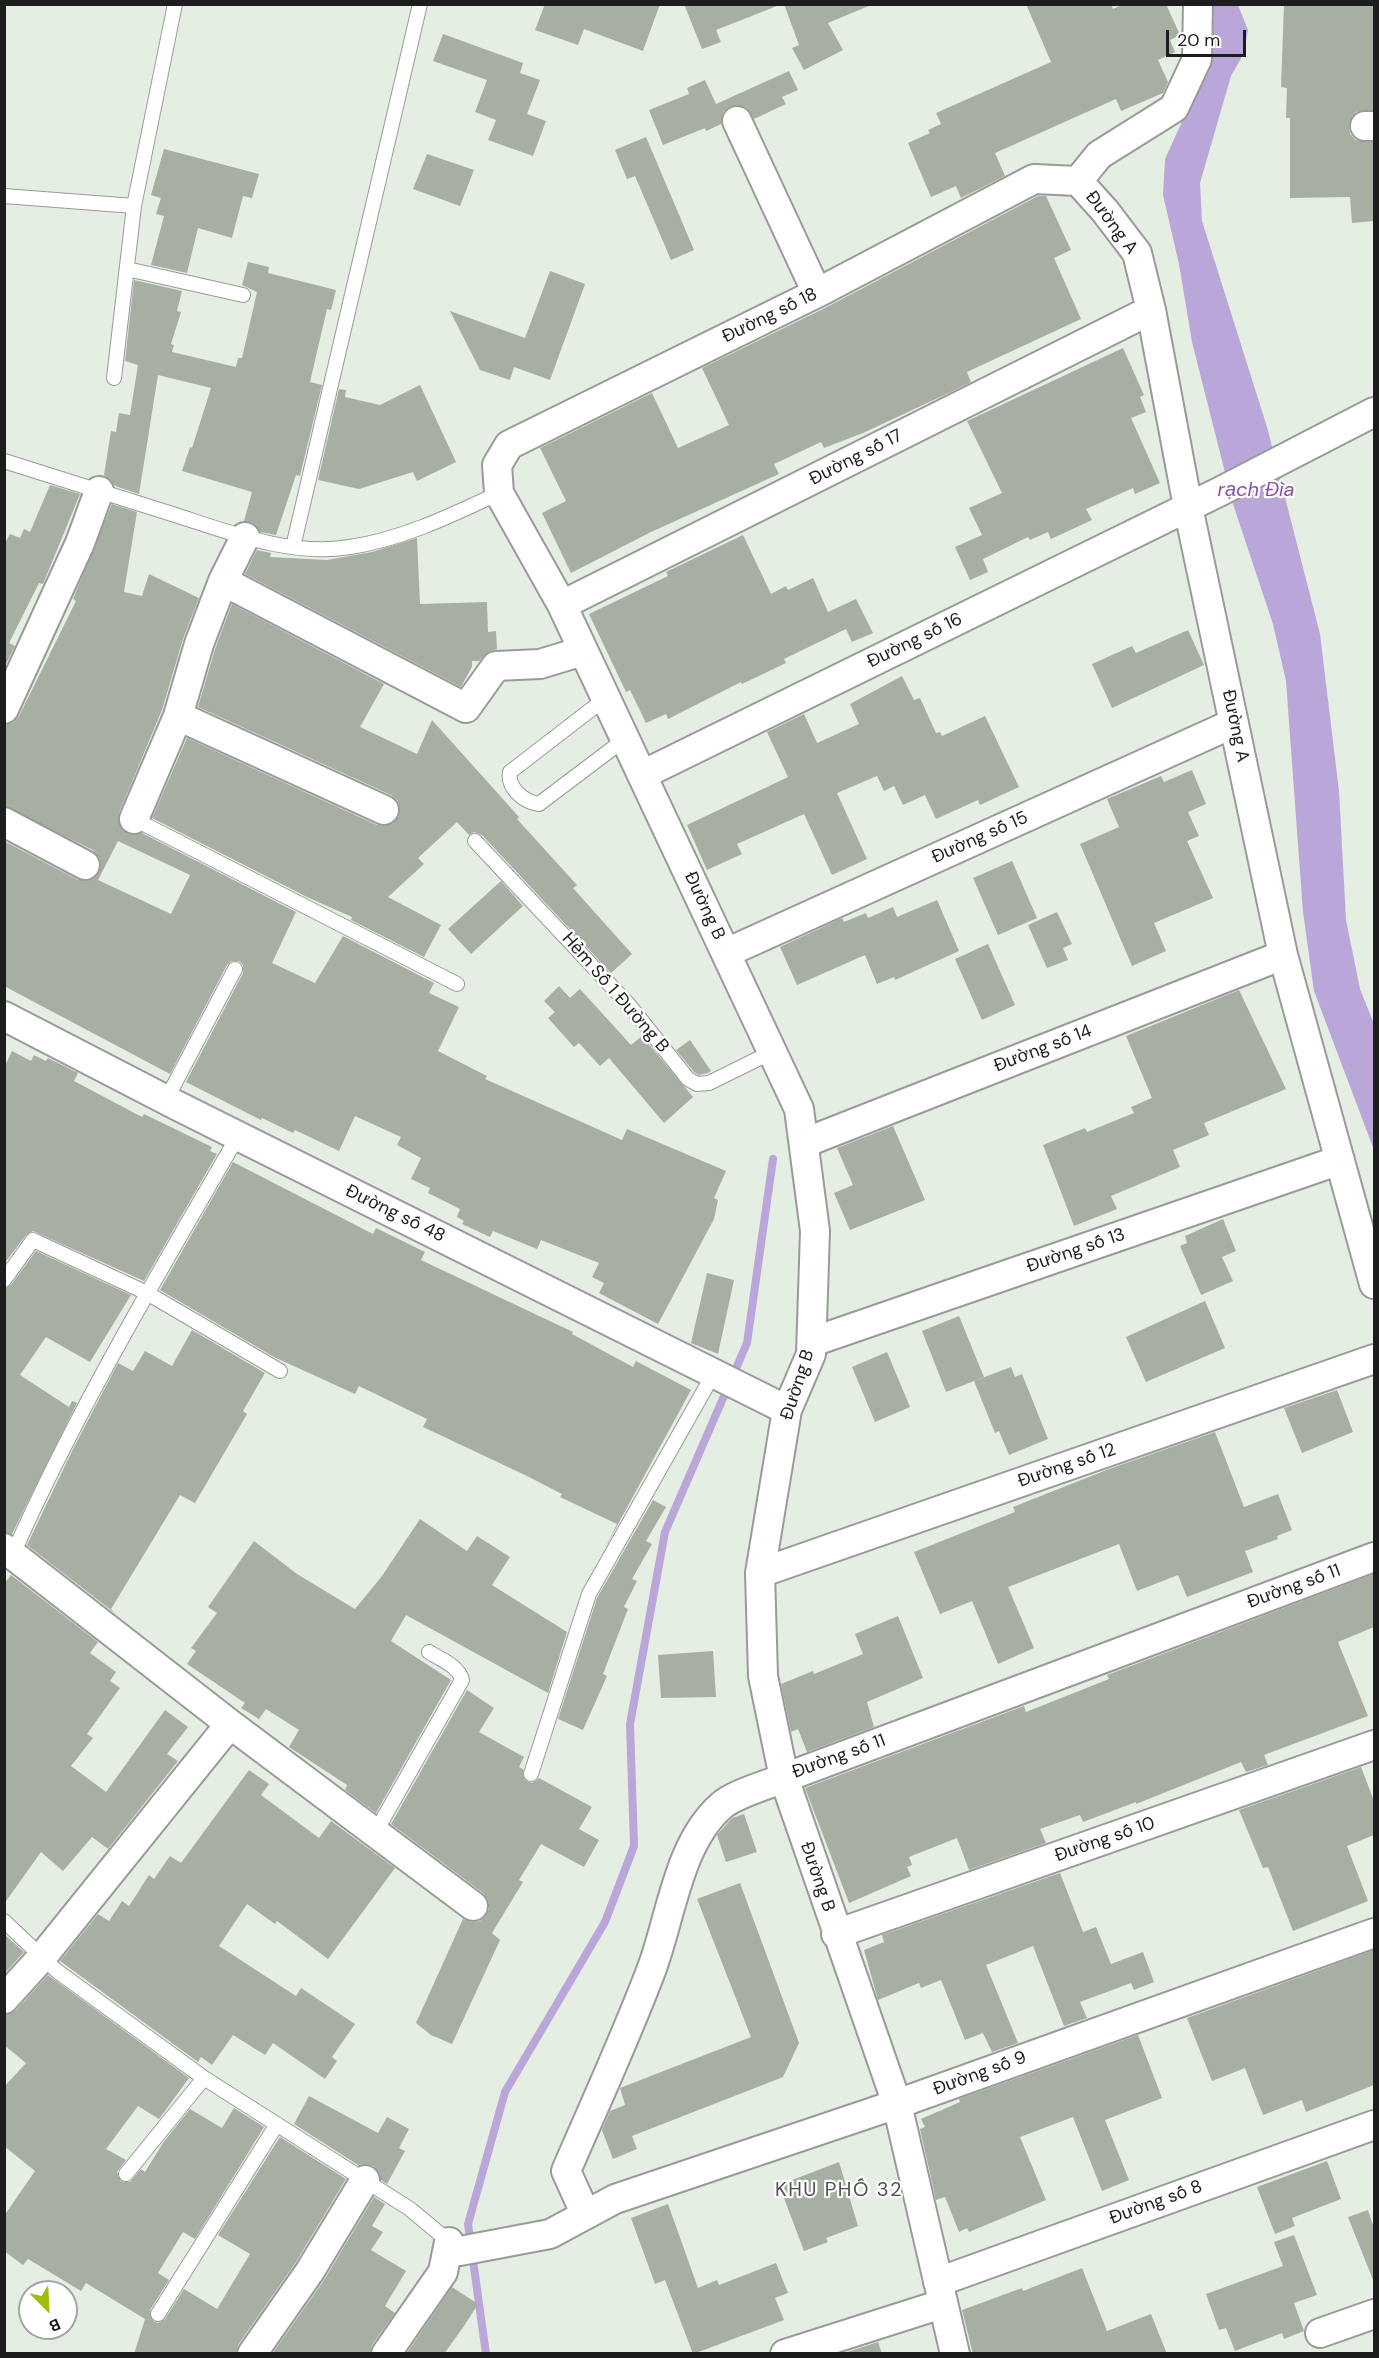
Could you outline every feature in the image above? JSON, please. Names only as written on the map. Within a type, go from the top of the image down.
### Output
[{"type":"street","points":[[1078,181],[1099,155],[1174,108],[1197,59],[1198,4]]},
{"type":"street","points":[[737,121],[817,294]]},
{"type":"street","name":"Đường số 18","points":[[499,493],[498,465],[509,445],[817,294],[1034,179],[1078,181]]},
{"type":"street","name":"Đường A","points":[[1078,181],[1105,211],[1137,253],[1151,310],[1188,507],[1283,955],[1374,1284]]},
{"type":"street","name":"Đường số 17","points":[[562,605],[1151,310]]},
{"type":"street","name":"Đường số 16","points":[[642,775],[1219,492],[1374,412]]},
{"type":"street","points":[[4,709],[80,543],[99,491]]},
{"type":"street","name":"Đường B","points":[[499,493],[562,605],[799,1109],[815,1231],[812,1354],[787,1410],[759,1573],[763,1676],[784,1778],[836,1934],[897,2104],[955,2354]]},
{"type":"street","points":[[134,819],[178,716],[199,644],[223,581],[245,537]]},
{"type":"street","points":[[223,581],[466,708],[496,666],[540,664],[583,651]]},
{"type":"street","points":[[178,716],[384,810]]},
{"type":"street","name":"Đường số 15","points":[[726,953],[1234,723]]},
{"type":"street","points":[[4,822],[85,865]]},
{"type":"street","name":"Đường số 14","points":[[804,1143],[1283,955]]},
{"type":"street","name":"Đường số 48","points":[[4,1016],[166,1100],[787,1410]]},
{"type":"street","name":"Đường số 13","points":[[812,1342],[1340,1160]]},
{"type":"street","name":"Đường số 12","points":[[759,1573],[1374,1359]]},
{"type":"street","points":[[9,1551],[230,1724],[473,1906]]},
{"type":"street","name":"Đường số 11","points":[[585,2213],[566,2171],[653,1965],[669,1907],[699,1832],[722,1804],[784,1778],[1374,1557]]},
{"type":"street","points":[[4,1999],[43,1956],[230,1724]]},
{"type":"street","name":"Đường số 10","points":[[836,1934],[1374,1745]]},
{"type":"street","name":"Đường số 9","points":[[455,2247],[550,2235],[585,2213],[615,2199],[897,2104],[1374,1932]]},
{"type":"street","name":"Đường số 8","points":[[785,2354],[1374,2125]]},
{"type":"street","points":[[252,2354],[310,2271],[365,2180]]},
{"type":"street","points":[[386,2354],[443,2272],[455,2247]]},
{"type":"street","points":[[1320,2333],[1374,2314]]},
{"type":"lane","points":[[114,378],[134,206],[175,4]]},
{"type":"lane","points":[[293,548],[420,4]]},
{"type":"lane","points":[[4,195],[134,206]]},
{"type":"lane","points":[[127,269],[243,295]]},
{"type":"lane","points":[[4,460],[245,537],[293,548],[349,548],[397,535],[445,518],[499,493]]},
{"type":"lane","points":[[606,698],[510,772],[509,778],[519,795],[530,803],[539,804],[625,739]]},
{"type":"lane","points":[[134,819],[269,890],[457,984]]},
{"type":"lane","name":"Hẻm Số 1 Đường B","points":[[475,842],[630,1006],[688,1078],[697,1084],[709,1083],[772,1052]]},
{"type":"lane","points":[[166,1100],[235,969]]},
{"type":"lane","points":[[9,1551],[50,1470],[147,1293],[238,1136]]},
{"type":"lane","points":[[4,1280],[33,1240],[147,1293],[280,1371]]},
{"type":"lane","points":[[531,1774],[589,1594],[718,1375]]},
{"type":"lane","points":[[375,1833],[462,1680],[455,1668],[429,1652]]},
{"type":"lane","points":[[4,1921],[57,1971],[204,2078],[410,2209],[455,2247]]},
{"type":"lane","points":[[126,2174],[204,2078]]},
{"type":"lane","points":[[158,2314],[277,2124]]},
{"type":"water","name":"rạch Đìa","points":[[1209,5],[1238,5],[1248,30],[1244,53],[1231,76],[1200,183],[1202,221],[1267,427],[1320,634],[1339,791],[1346,920],[1360,989],[1374,1024],[1374,1150],[1314,991],[1303,912],[1286,681],[1273,624],[1233,504],[1192,342],[1179,264],[1163,195],[1165,159],[1185,115]]},
{"type":"building","points":[[545,4],[660,4],[643,51],[584,29],[578,45],[535,30]]},
{"type":"building","points":[[684,4],[777,4],[777,6],[716,30],[721,42],[702,49]]},
{"type":"building","points":[[784,4],[871,5],[828,23],[843,50],[804,70],[792,48],[799,45]]},
{"type":"building","points":[[1026,4],[1111,4],[1113,9],[1124,4],[1166,4],[1180,35],[1170,40],[1175,52],[1158,60],[1168,82],[1163,93],[1121,111],[1116,99],[995,153],[1005,176],[961,198],[956,186],[931,197],[908,143],[930,133],[928,130],[941,124],[936,113],[1051,62]]},
{"type":"building","points":[[1284,4],[1374,4],[1374,110],[1356,112],[1349,125],[1350,134],[1356,140],[1374,142],[1374,221],[1352,223],[1350,197],[1290,198],[1290,118],[1286,118],[1287,88],[1281,87]]},
{"type":"building","points":[[443,34],[523,63],[520,73],[540,80],[527,114],[546,121],[533,156],[488,140],[496,120],[475,112],[487,80],[433,61]]},
{"type":"building","points":[[789,71],[798,90],[782,97],[786,104],[754,119],[746,107],[731,106],[723,112],[721,124],[663,145],[649,110],[689,94],[687,88],[705,80],[716,104]]},
{"type":"building","points":[[646,137],[694,250],[671,260],[635,176],[627,179],[615,150]]},
{"type":"building","points":[[164,149],[259,174],[252,198],[243,196],[232,238],[198,228],[187,273],[151,265],[164,216],[156,214],[161,198],[151,195]]},
{"type":"building","points":[[427,154],[474,170],[460,206],[413,189]]},
{"type":"building","points":[[1038,196],[1046,196],[1071,250],[1054,258],[1081,319],[967,372],[971,382],[953,391],[863,433],[824,448],[821,442],[774,464],[779,474],[651,532],[571,573],[542,513],[566,501],[540,448],[652,393],[678,448],[729,425],[702,368],[825,308]]},
{"type":"building","points":[[248,262],[269,267],[268,273],[336,290],[331,310],[327,309],[310,382],[322,385],[300,476],[296,475],[276,535],[260,532],[253,523],[244,521],[252,492],[182,471],[190,447],[192,448],[211,388],[158,375],[139,494],[115,486],[104,475],[111,431],[116,432],[119,413],[130,415],[138,365],[125,361],[134,280],[182,291],[177,311],[181,312],[171,344],[174,345],[172,352],[236,367],[238,358],[242,358],[257,292],[242,285]]},
{"type":"building","points":[[550,271],[585,284],[550,380],[514,367],[510,380],[480,370],[450,311],[525,338]]},
{"type":"building","points":[[1123,348],[1144,395],[1140,397],[1146,412],[1131,418],[1160,483],[1135,494],[1133,488],[1086,509],[1092,520],[1051,539],[1048,532],[1030,540],[1028,537],[983,559],[988,572],[970,580],[955,547],[982,535],[969,508],[1002,493],[967,421]]},
{"type":"building","points":[[420,385],[456,462],[417,481],[413,472],[359,489],[318,480],[339,389],[346,390],[345,397],[380,405]]},
{"type":"building","points":[[50,485],[80,494],[43,584],[39,583],[9,643],[15,646],[4,668],[4,545],[10,534],[20,538],[24,529],[30,532]]},
{"type":"building","points":[[112,504],[137,512],[124,592],[142,596],[149,574],[199,598],[183,639],[162,710],[119,813],[121,828],[128,834],[142,833],[296,912],[272,963],[315,983],[343,936],[434,983],[429,993],[459,1007],[438,1051],[487,1076],[485,1079],[622,1140],[627,1129],[726,1171],[714,1198],[718,1200],[714,1219],[658,1324],[599,1293],[604,1283],[592,1277],[599,1263],[541,1240],[537,1249],[493,1231],[490,1237],[462,1224],[464,1221],[457,1217],[460,1209],[428,1193],[430,1188],[411,1179],[421,1158],[397,1145],[401,1137],[355,1116],[339,1151],[295,1130],[293,1133],[262,1118],[261,1120],[186,1082],[243,973],[243,965],[239,961],[231,961],[227,965],[170,1074],[4,986],[4,841],[78,880],[93,879],[99,873],[101,865],[99,857],[93,850],[4,806],[4,725],[13,723],[19,716],[76,601],[73,599]],"holes":[[[118,841],[190,875],[171,914],[98,880]]]},
{"type":"building","points":[[743,535],[771,594],[786,586],[788,590],[813,578],[828,612],[856,599],[873,633],[852,642],[846,629],[784,659],[786,663],[742,684],[741,682],[668,719],[666,714],[646,723],[630,690],[626,692],[589,614],[668,576],[666,572]]},
{"type":"building","points":[[417,538],[420,604],[487,602],[488,632],[496,631],[497,649],[488,652],[479,661],[472,661],[472,667],[461,687],[245,574],[257,550],[271,553],[270,557],[327,560],[372,552]]},
{"type":"building","points":[[232,604],[384,684],[360,727],[417,754],[432,720],[519,817],[517,819],[577,885],[573,888],[632,954],[611,973],[482,835],[474,832],[469,835],[457,822],[418,858],[424,864],[388,897],[441,925],[424,957],[351,920],[352,917],[307,897],[152,818],[187,738],[377,825],[393,824],[399,816],[398,801],[391,795],[198,707],[215,649]]},
{"type":"building","points":[[1188,630],[1204,665],[1112,708],[1092,664],[1132,646],[1136,653]]},
{"type":"building","points":[[902,676],[914,700],[920,698],[936,733],[940,732],[942,736],[985,716],[1019,787],[980,805],[978,800],[936,819],[925,795],[903,805],[894,786],[884,791],[877,776],[837,793],[867,859],[832,875],[804,814],[737,844],[742,854],[707,870],[687,825],[788,777],[767,732],[804,714],[817,743],[859,724],[850,704]]},
{"type":"building","points":[[1192,770],[1206,804],[1188,812],[1199,836],[1187,841],[1213,898],[1154,923],[1166,951],[1132,966],[1080,844],[1119,827],[1107,799],[1161,776],[1164,782]]},
{"type":"building","points":[[1012,861],[1037,918],[998,935],[973,878]]},
{"type":"building","points":[[501,881],[523,906],[471,954],[448,929]]},
{"type":"building","points":[[937,900],[959,951],[895,980],[894,977],[877,984],[865,955],[797,985],[780,947],[842,918],[844,922],[866,913],[868,918],[893,907],[897,917]]},
{"type":"building","points":[[1057,912],[1072,944],[1063,948],[1068,960],[1047,968],[1028,925]]},
{"type":"building","points":[[988,944],[1015,1005],[982,1020],[955,959]]},
{"type":"building","points":[[559,986],[570,998],[580,989],[631,1045],[642,1036],[693,1097],[664,1123],[609,1058],[600,1066],[579,1043],[574,1047],[548,1018],[555,1012],[544,1001]]},
{"type":"building","points":[[1239,990],[1286,1089],[1204,1123],[1209,1135],[1173,1150],[1180,1167],[1111,1196],[1117,1209],[1074,1226],[1043,1145],[1085,1128],[1087,1132],[1134,1113],[1131,1107],[1152,1098],[1126,1036]]},
{"type":"building","points":[[690,1040],[711,1071],[708,1073],[699,1075],[694,1072],[676,1050]]},
{"type":"building","points":[[12,1051],[31,1061],[34,1055],[46,1061],[48,1058],[78,1073],[74,1081],[142,1117],[144,1114],[212,1147],[210,1151],[217,1154],[144,1281],[33,1231],[26,1235],[4,1264],[4,1068]]},
{"type":"building","points":[[893,1126],[925,1200],[850,1230],[834,1193],[853,1185],[837,1148]]},
{"type":"building","points":[[233,1162],[373,1234],[376,1228],[425,1252],[421,1260],[573,1332],[572,1334],[633,1367],[636,1361],[691,1390],[605,1548],[617,1524],[560,1497],[562,1494],[525,1475],[423,1427],[427,1419],[359,1386],[355,1394],[274,1357],[160,1290]]},
{"type":"building","points":[[1223,1219],[1236,1251],[1222,1257],[1233,1281],[1201,1295],[1180,1246],[1187,1243],[1185,1236]]},
{"type":"building","points":[[36,1251],[131,1295],[90,1362],[46,1337],[20,1375],[69,1407],[72,1401],[77,1403],[12,1534],[4,1532],[4,1289],[11,1285]]},
{"type":"building","points":[[707,1273],[734,1280],[718,1354],[691,1343]]},
{"type":"building","points":[[1205,1301],[1225,1348],[1146,1382],[1126,1337]]},
{"type":"building","points":[[959,1316],[984,1377],[946,1392],[922,1331]]},
{"type":"building","points":[[192,1330],[265,1373],[243,1411],[247,1414],[195,1503],[180,1495],[111,1609],[116,1614],[27,1545],[118,1363],[133,1371],[145,1351],[172,1366]]},
{"type":"building","points":[[887,1352],[910,1407],[875,1422],[852,1367]]},
{"type":"building","points":[[1011,1367],[1015,1377],[1022,1374],[1048,1439],[1009,1455],[999,1431],[995,1433],[974,1381]]},
{"type":"building","points":[[1337,1390],[1353,1432],[1302,1453],[1284,1408]]},
{"type":"building","points":[[1215,1432],[1244,1507],[1278,1494],[1292,1530],[1277,1536],[1278,1539],[1245,1551],[1253,1572],[1187,1597],[1178,1575],[1137,1591],[1119,1544],[1008,1587],[1034,1648],[998,1664],[972,1601],[940,1614],[914,1552],[1015,1512],[1013,1507],[1109,1469]]},
{"type":"building","points":[[653,1500],[666,1507],[646,1541],[652,1544],[632,1579],[637,1581],[624,1607],[628,1609],[603,1674],[607,1676],[583,1730],[558,1719],[597,1598]]},
{"type":"building","points":[[420,1519],[467,1551],[477,1536],[510,1557],[492,1585],[567,1632],[548,1693],[406,1615],[391,1641],[451,1680],[376,1813],[345,1790],[347,1785],[289,1747],[299,1730],[266,1709],[259,1719],[241,1708],[245,1703],[187,1664],[196,1651],[191,1648],[217,1613],[208,1607],[254,1541],[297,1574],[355,1609],[382,1576]]},
{"type":"building","points":[[1374,1574],[1374,1627],[1338,1642],[1368,1716],[1264,1755],[1268,1765],[1246,1772],[1241,1762],[1136,1804],[1136,1802],[1083,1822],[1080,1815],[1040,1829],[1046,1843],[969,1870],[957,1838],[909,1857],[912,1865],[907,1867],[911,1876],[849,1903],[805,1788],[1024,1706],[1026,1712],[1109,1679],[1107,1675]]},
{"type":"building","points":[[11,1575],[98,1642],[90,1653],[116,1672],[110,1681],[120,1688],[87,1734],[93,1738],[71,1766],[106,1792],[165,1710],[188,1727],[167,1754],[178,1761],[108,1849],[92,1837],[63,1871],[41,1852],[4,1904],[4,1584]]},
{"type":"building","points":[[898,1616],[923,1678],[867,1702],[874,1727],[807,1752],[798,1729],[791,1732],[781,1684],[813,1671],[814,1674],[863,1654],[855,1634]]},
{"type":"building","points":[[713,1651],[716,1697],[661,1698],[658,1655]]},
{"type":"building","points":[[467,1690],[494,1708],[479,1732],[524,1757],[519,1767],[523,1769],[525,1780],[532,1783],[539,1778],[592,1807],[579,1829],[599,1840],[584,1867],[541,1844],[519,1880],[523,1882],[492,1933],[500,1940],[452,2044],[431,2035],[416,2023],[463,1919],[472,1922],[480,1921],[489,1909],[488,1900],[483,1893],[391,1824]]},
{"type":"building","points":[[1361,1767],[1374,1801],[1374,1835],[1347,1846],[1368,1901],[1293,1931],[1268,1867],[1263,1868],[1239,1810]]},
{"type":"building","points":[[249,1770],[269,1784],[261,1795],[319,1838],[331,1821],[395,1868],[328,1959],[277,1921],[275,1924],[247,1904],[219,1946],[296,1996],[301,1988],[355,2024],[332,2057],[337,2061],[325,2079],[273,2043],[265,2055],[233,2035],[212,2065],[201,2057],[198,2062],[60,1961],[98,1914],[109,1921],[122,1901],[129,1906],[149,1875],[154,1879],[170,1856],[181,1863]]},
{"type":"building","points":[[744,1814],[757,1852],[726,1862],[717,1835],[732,1818]]},
{"type":"building","points":[[1060,1873],[1083,1932],[1096,1927],[1111,1964],[1143,1952],[1154,1982],[1134,1990],[1131,1983],[1080,2002],[1087,2018],[1064,2026],[1033,1946],[986,1965],[1018,2043],[992,2052],[983,2033],[965,2040],[941,1980],[921,1988],[919,1983],[878,2000],[864,1950],[884,1942],[882,1935]]},
{"type":"building","points":[[740,1883],[799,2043],[783,2077],[632,2136],[637,2149],[613,2159],[602,2130],[610,2111],[625,2105],[620,2088],[751,2037],[697,1899]]},
{"type":"building","points":[[4,1934],[24,1952],[4,1974]]},
{"type":"building","points":[[1374,1950],[1374,2085],[1306,2112],[1302,2100],[1263,2115],[1245,2068],[1212,2081],[1187,2018]]},
{"type":"building","points":[[48,1975],[189,2078],[159,2119],[138,2106],[106,2149],[126,2160],[117,2172],[121,2181],[130,2182],[141,2169],[145,2172],[163,2143],[190,2109],[222,2128],[234,2108],[264,2127],[195,2239],[183,2232],[158,2273],[169,2280],[150,2310],[153,2321],[158,2323],[165,2319],[184,2289],[217,2309],[250,2254],[218,2235],[280,2137],[346,2179],[296,2262],[238,2345],[236,2354],[134,2354],[145,2319],[86,2283],[81,2291],[78,2289],[78,2280],[63,2280],[28,2259],[23,2265],[4,2251],[4,2216],[35,2171],[4,2146],[4,2087],[26,2063],[4,2045],[4,2015],[16,2010]]},
{"type":"building","points":[[1138,2035],[1162,2098],[1105,2120],[1129,2180],[1102,2191],[1073,2117],[1020,2137],[1046,2200],[969,2232],[967,2228],[959,2232],[945,2197],[936,2200],[920,2129],[925,2127],[921,2119],[960,2102],[959,2099]]},
{"type":"building","points":[[309,2096],[378,2133],[387,2117],[409,2129],[399,2148],[405,2151],[387,2184],[381,2180],[374,2166],[358,2165],[294,2124]]},
{"type":"building","points":[[1327,2161],[1341,2199],[1292,2218],[1295,2226],[1275,2234],[1257,2187]]},
{"type":"building","points":[[839,2162],[858,2226],[826,2238],[828,2242],[804,2251],[779,2185]]},
{"type":"building","points":[[374,2197],[385,2204],[372,2226],[383,2232],[371,2250],[406,2271],[385,2306],[395,2313],[372,2345],[370,2354],[272,2354],[324,2280]]},
{"type":"building","points":[[668,2204],[698,2288],[717,2280],[719,2285],[776,2263],[788,2293],[775,2298],[784,2320],[693,2354],[665,2280],[655,2284],[631,2218]]},
{"type":"building","points":[[1368,2210],[1374,2228],[1373,2280],[1348,2217]]},
{"type":"building","points":[[1294,2235],[1317,2295],[1294,2303],[1304,2331],[1284,2339],[1282,2333],[1235,2351],[1226,2328],[1219,2330],[1206,2294],[1283,2266],[1274,2242]]},
{"type":"building","points":[[1082,2268],[1107,2331],[1151,2314],[1167,2354],[973,2354],[962,2310],[1022,2288],[1023,2291]]},
{"type":"building","points":[[452,2287],[478,2304],[464,2326],[444,2354],[406,2354]]},
{"type":"building","points":[[878,2342],[882,2354],[841,2354]]},
{"type":"waterway","points":[[486,2354],[468,2224],[505,2092],[605,1922],[634,1846],[630,1724],[665,1532],[747,1343],[773,1159]]},
{"type":"district","name":"KHU PHỐ 32","points":[[839,2191]]}]
